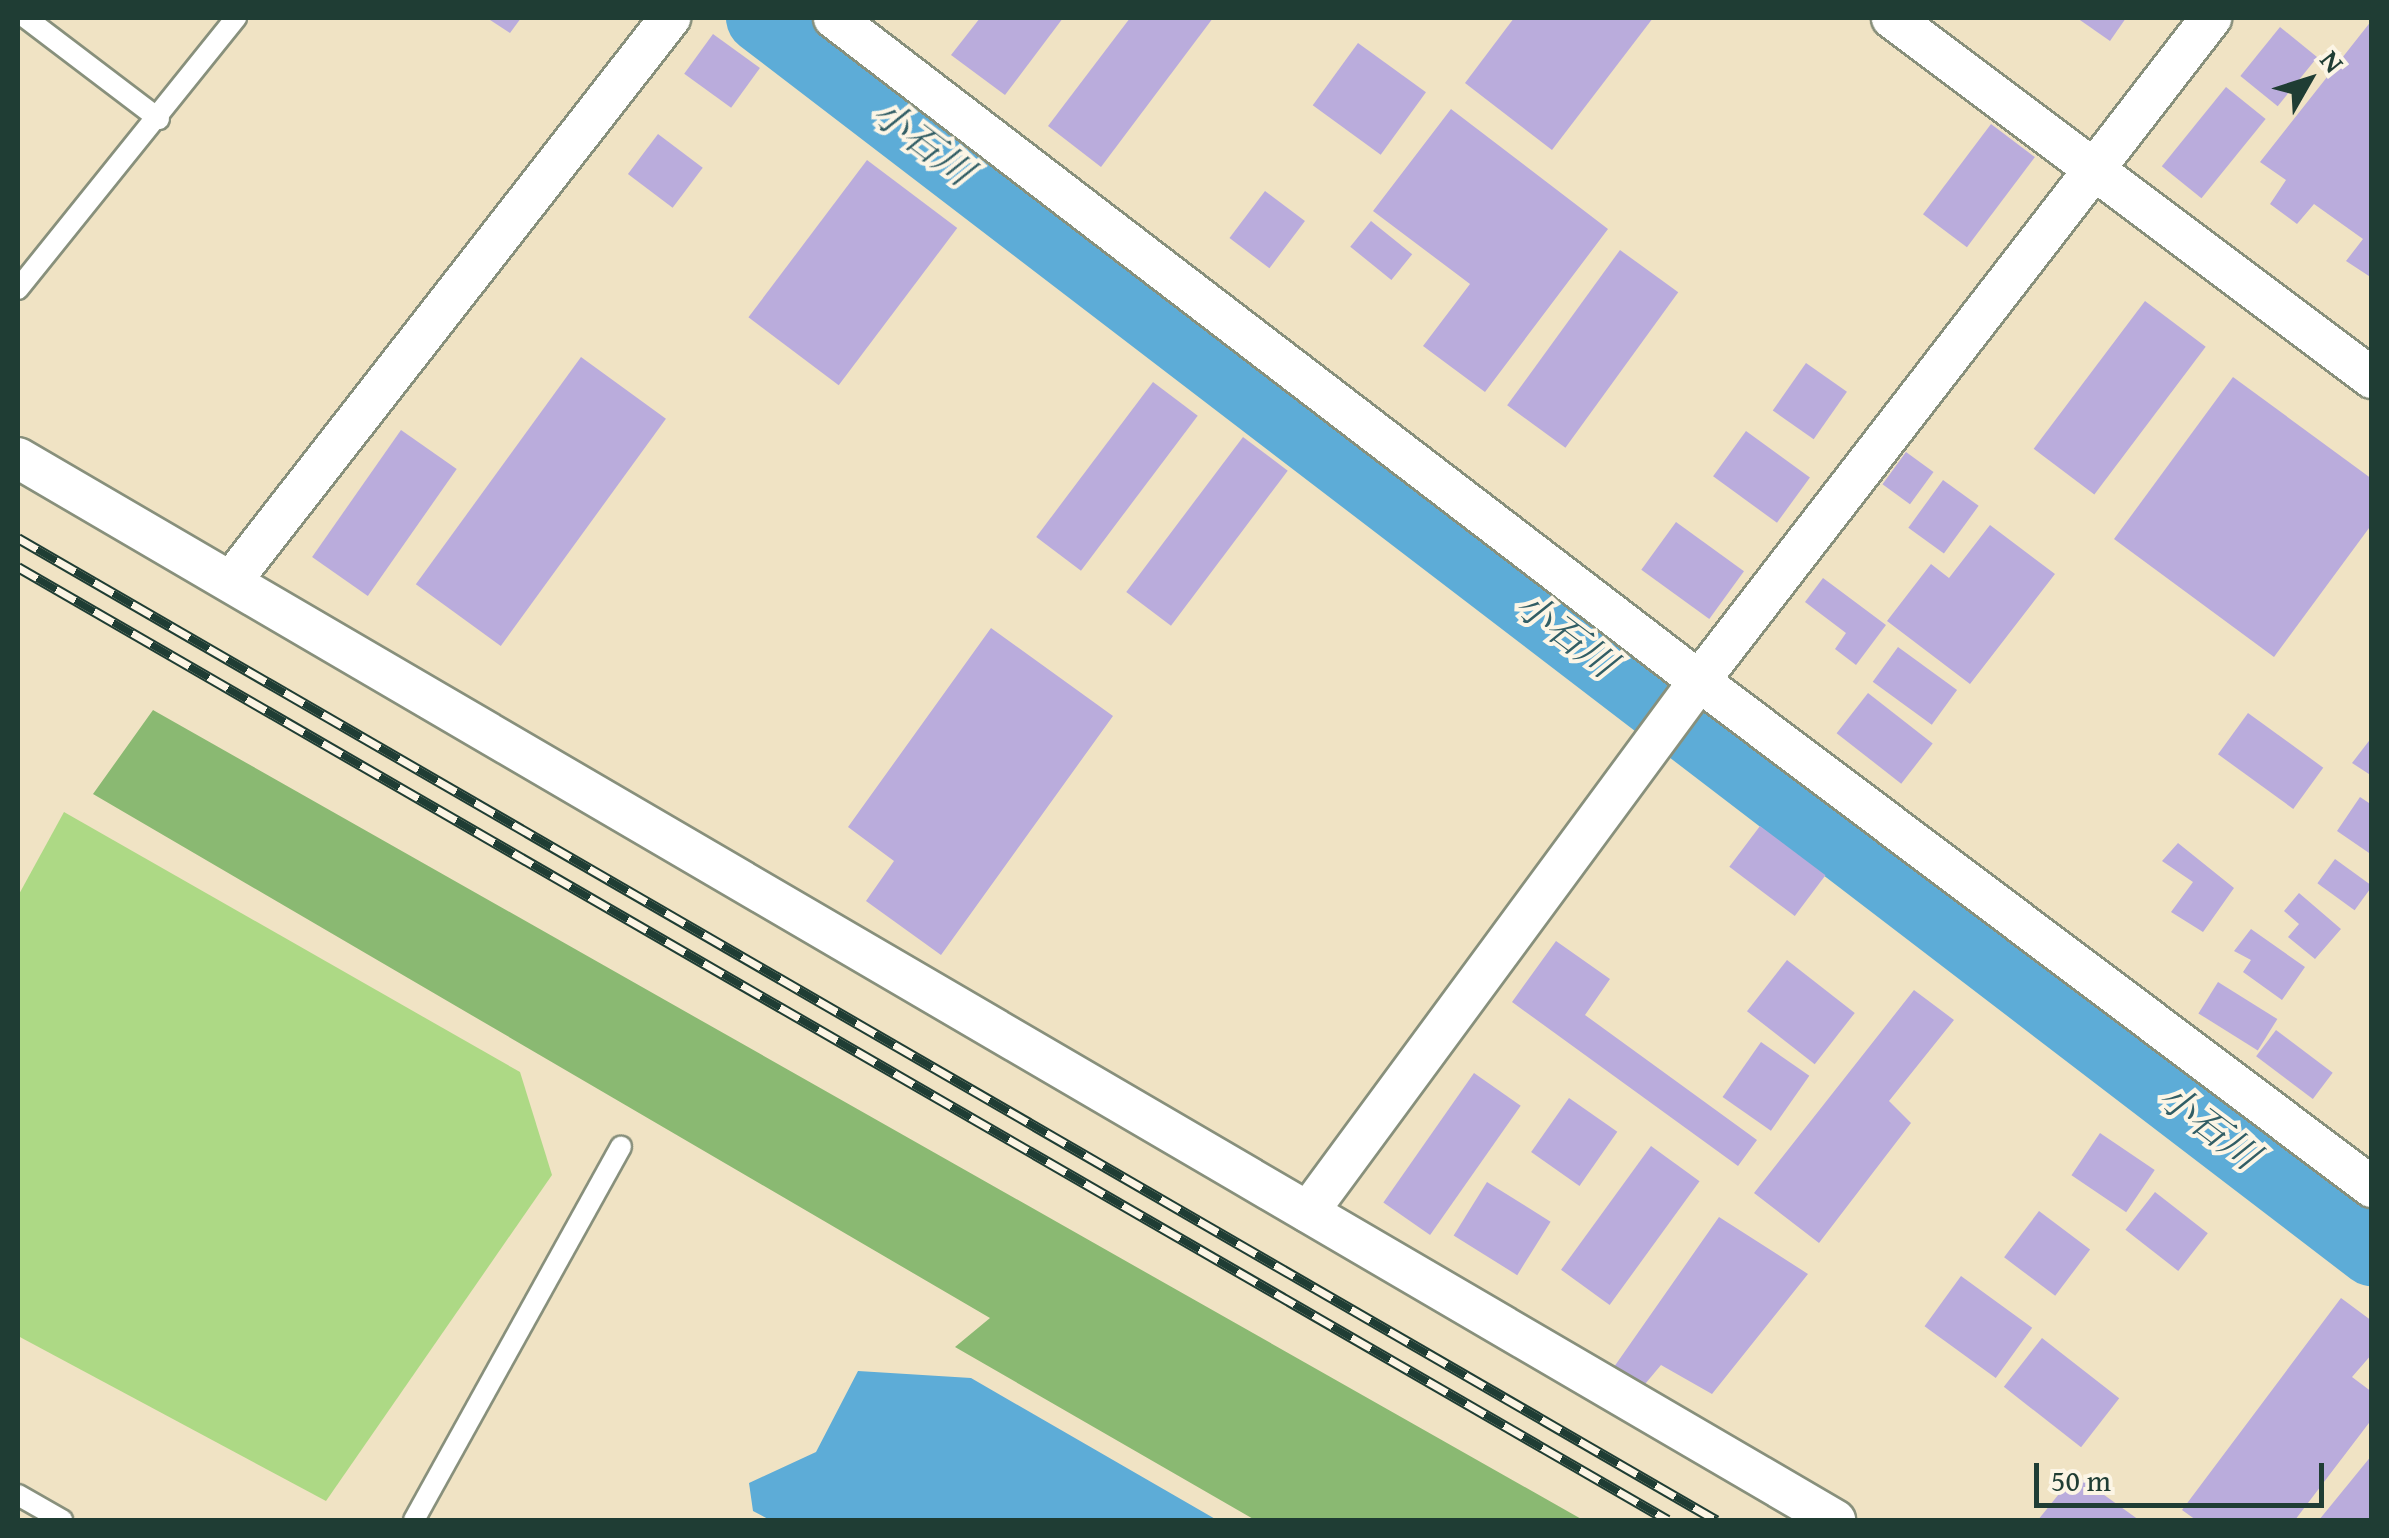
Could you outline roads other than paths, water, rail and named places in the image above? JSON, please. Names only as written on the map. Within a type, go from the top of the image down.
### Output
[{"type":"street","points":[[232,580],[670,18]]},
{"type":"street","points":[[834,18],[1699,681],[2372,1187]]},
{"type":"street","points":[[1892,18],[2372,378]]},
{"type":"street","points":[[1308,1212],[1699,681],[2210,18]]},
{"type":"street","points":[[18,458],[1836,1520]]},
{"type":"lane","points":[[26,18],[159,119]]},
{"type":"lane","points":[[18,290],[159,119],[236,18]]},
{"type":"lane","points":[[414,1520],[622,1147]]},
{"type":"lane","points":[[18,1495],[62,1520]]},
{"type":"water","points":[[858,1371],[971,1378],[1217,1520],[770,1520],[753,1511],[749,1483],[816,1452]]},
{"type":"waterway","name":"小石川","points":[[761,18],[2372,1251]]},
{"type":"railway","points":[[18,538],[1716,1520]]},
{"type":"railway","points":[[18,567],[1668,1520]]}]
